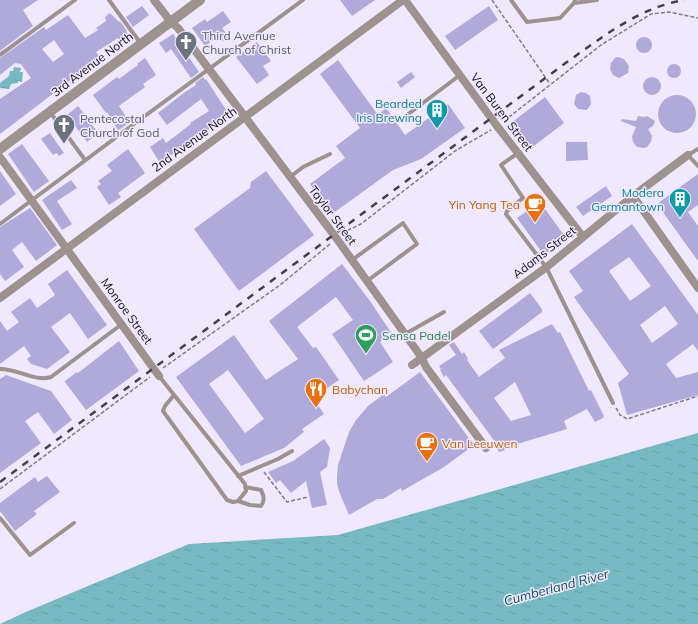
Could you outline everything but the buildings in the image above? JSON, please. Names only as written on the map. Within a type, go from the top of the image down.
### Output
[{"type":"street","name":"Taylor Street","points":[[154,0],[171,22],[178,28],[352,260],[422,358],[426,367],[486,448]]},
{"type":"street","name":"3rd Avenue North","points":[[0,149],[200,0]]},
{"type":"street","name":"Van Buren Street","points":[[404,0],[582,237]]},
{"type":"street","name":"2nd Avenue North","points":[[0,298],[404,0]]},
{"type":"street","name":"Adams Street","points":[[412,365],[546,267],[633,196],[688,155]]},
{"type":"street","name":"Monroe Street","points":[[0,157],[159,376]]},
{"type":"street","points":[[633,196],[697,286]]},
{"type":"lane","points":[[0,55],[75,0]]},
{"type":"lane","points":[[109,0],[141,44]]},
{"type":"lane","points":[[0,224],[303,0]]},
{"type":"lane","points":[[511,0],[527,22],[560,18],[574,1],[597,0]]},
{"type":"lane","points":[[407,115],[460,75]]},
{"type":"lane","points":[[50,112],[85,160]]},
{"type":"lane","points":[[698,149],[688,155],[698,166]]},
{"type":"lane","points":[[518,153],[501,166],[523,198],[507,211],[506,214],[546,267],[612,403]]},
{"type":"lane","points":[[290,177],[303,167],[330,154]]},
{"type":"lane","points":[[352,260],[403,223],[417,244],[367,281]]},
{"type":"lane","points":[[405,334],[444,312]]},
{"type":"lane","points":[[0,369],[12,370],[41,378],[51,376],[122,324]]},
{"type":"lane","name":"Monroe Street","points":[[159,376],[245,484],[245,487]]},
{"type":"lane","points":[[174,395],[163,411],[227,500],[261,506],[264,501],[264,496],[261,490],[245,487],[246,491],[238,501]]},
{"type":"lane","points":[[238,476],[278,459],[292,451]]},
{"type":"lane","points":[[0,518],[30,555],[74,523]]},
{"type":"path","points":[[492,0],[550,84]]},
{"type":"path","points":[[612,403],[620,415],[627,419],[698,396]]},
{"type":"path","points":[[264,472],[287,502],[308,497]]},
{"type":"water","points":[[14,67],[21,68],[20,72],[23,72],[22,82],[18,81],[18,83],[11,84],[9,89],[0,88],[0,83],[9,76],[10,71],[13,71]]},
{"type":"water","name":"Cumberland River","points":[[698,433],[698,624],[0,624],[189,544],[338,535]]},
{"type":"railway","points":[[0,482],[595,42],[638,16],[653,9],[685,0]]},
{"type":"place","name":"Third Avenue Church of Christ","points":[[186,62]]},
{"type":"place","name":"Bearded Iris Brewing","points":[[437,130]]},
{"type":"place","name":"Pentecostal Church of God","points":[[64,144]]},
{"type":"place","name":"Modera Germantown","points":[[680,218]]},
{"type":"place","name":"Yin Yang Tea","points":[[535,224]]},
{"type":"place","name":"Sensa Padel","points":[[366,354]]},
{"type":"place","name":"Babychan","points":[[316,408]]},
{"type":"place","name":"Van Leeuwen","points":[[427,462]]}]
